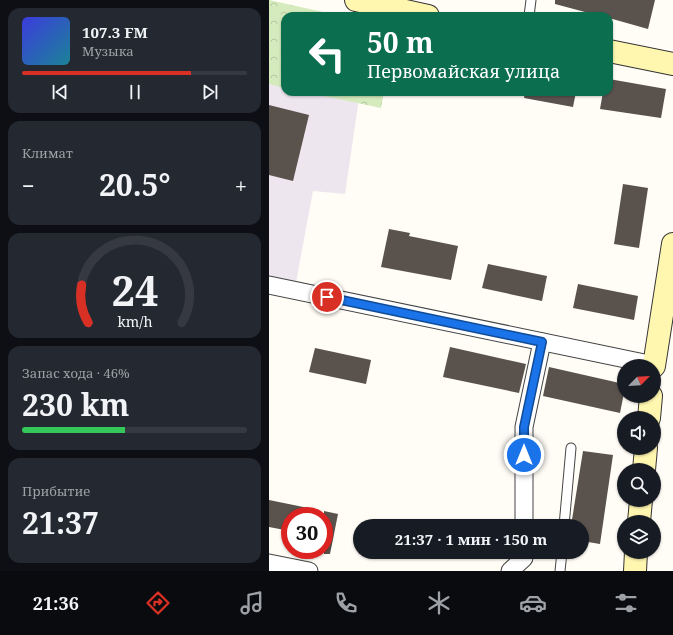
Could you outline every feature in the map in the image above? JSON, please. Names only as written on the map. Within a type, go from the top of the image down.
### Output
[{"type":"street","points":[[356,0],[410,12]]},
{"type":"street","points":[[613,53],[673,64]]},
{"type":"street","points":[[655,359],[673,244]]},
{"type":"street","points":[[269,285],[621,359]]},
{"type":"street","points":[[524,519],[524,427],[542,342]]},
{"type":"street","points":[[510,571],[523,559]]},
{"type":"street","points":[[635,571],[636,559]]},
{"type":"street","points":[[269,563],[309,571]]},
{"type":"lane","points":[[530,12],[531,0]]},
{"type":"lane","points":[[565,519],[571,448]]},
{"type":"lane","points":[[560,571],[561,559]]},
{"type":"shaded area","points":[[269,68],[281,71],[281,96],[359,96],[345,194],[313,191],[295,288],[269,283]]},
{"type":"green space","points":[[269,0],[323,12],[281,12],[281,87],[269,84]]},
{"type":"green space","points":[[324,96],[383,96],[381,108]]},
{"type":"building","points":[[555,0],[655,0],[648,29],[613,19],[613,12],[585,12],[555,4]]},
{"type":"building","points":[[613,80],[666,89],[661,118],[600,109],[602,96],[613,96]]},
{"type":"building","points":[[524,96],[575,96],[573,107],[524,98]]},
{"type":"building","points":[[269,105],[309,115],[293,181],[269,175]]},
{"type":"building","points":[[623,184],[648,188],[639,248],[614,244]]},
{"type":"building","points":[[389,229],[410,233],[409,236],[458,246],[451,280],[381,267]]},
{"type":"building","points":[[488,264],[547,276],[542,301],[482,288]]},
{"type":"building","points":[[578,284],[638,296],[634,320],[573,308]]},
{"type":"building","points":[[450,347],[526,364],[519,393],[443,377]]},
{"type":"building","points":[[315,348],[371,360],[366,384],[309,372]]},
{"type":"building","points":[[549,367],[617,382],[617,403],[622,403],[620,411],[617,411],[617,412],[543,396]]},
{"type":"building","points":[[583,451],[613,455],[600,544],[589,542],[589,519],[572,519]]},
{"type":"building","points":[[269,500],[303,507],[281,507],[281,529],[269,527]]},
{"type":"building","points":[[333,513],[338,514],[333,539]]},
{"type":"route","points":[[327,297],[542,342],[524,427],[524,455]]}]
